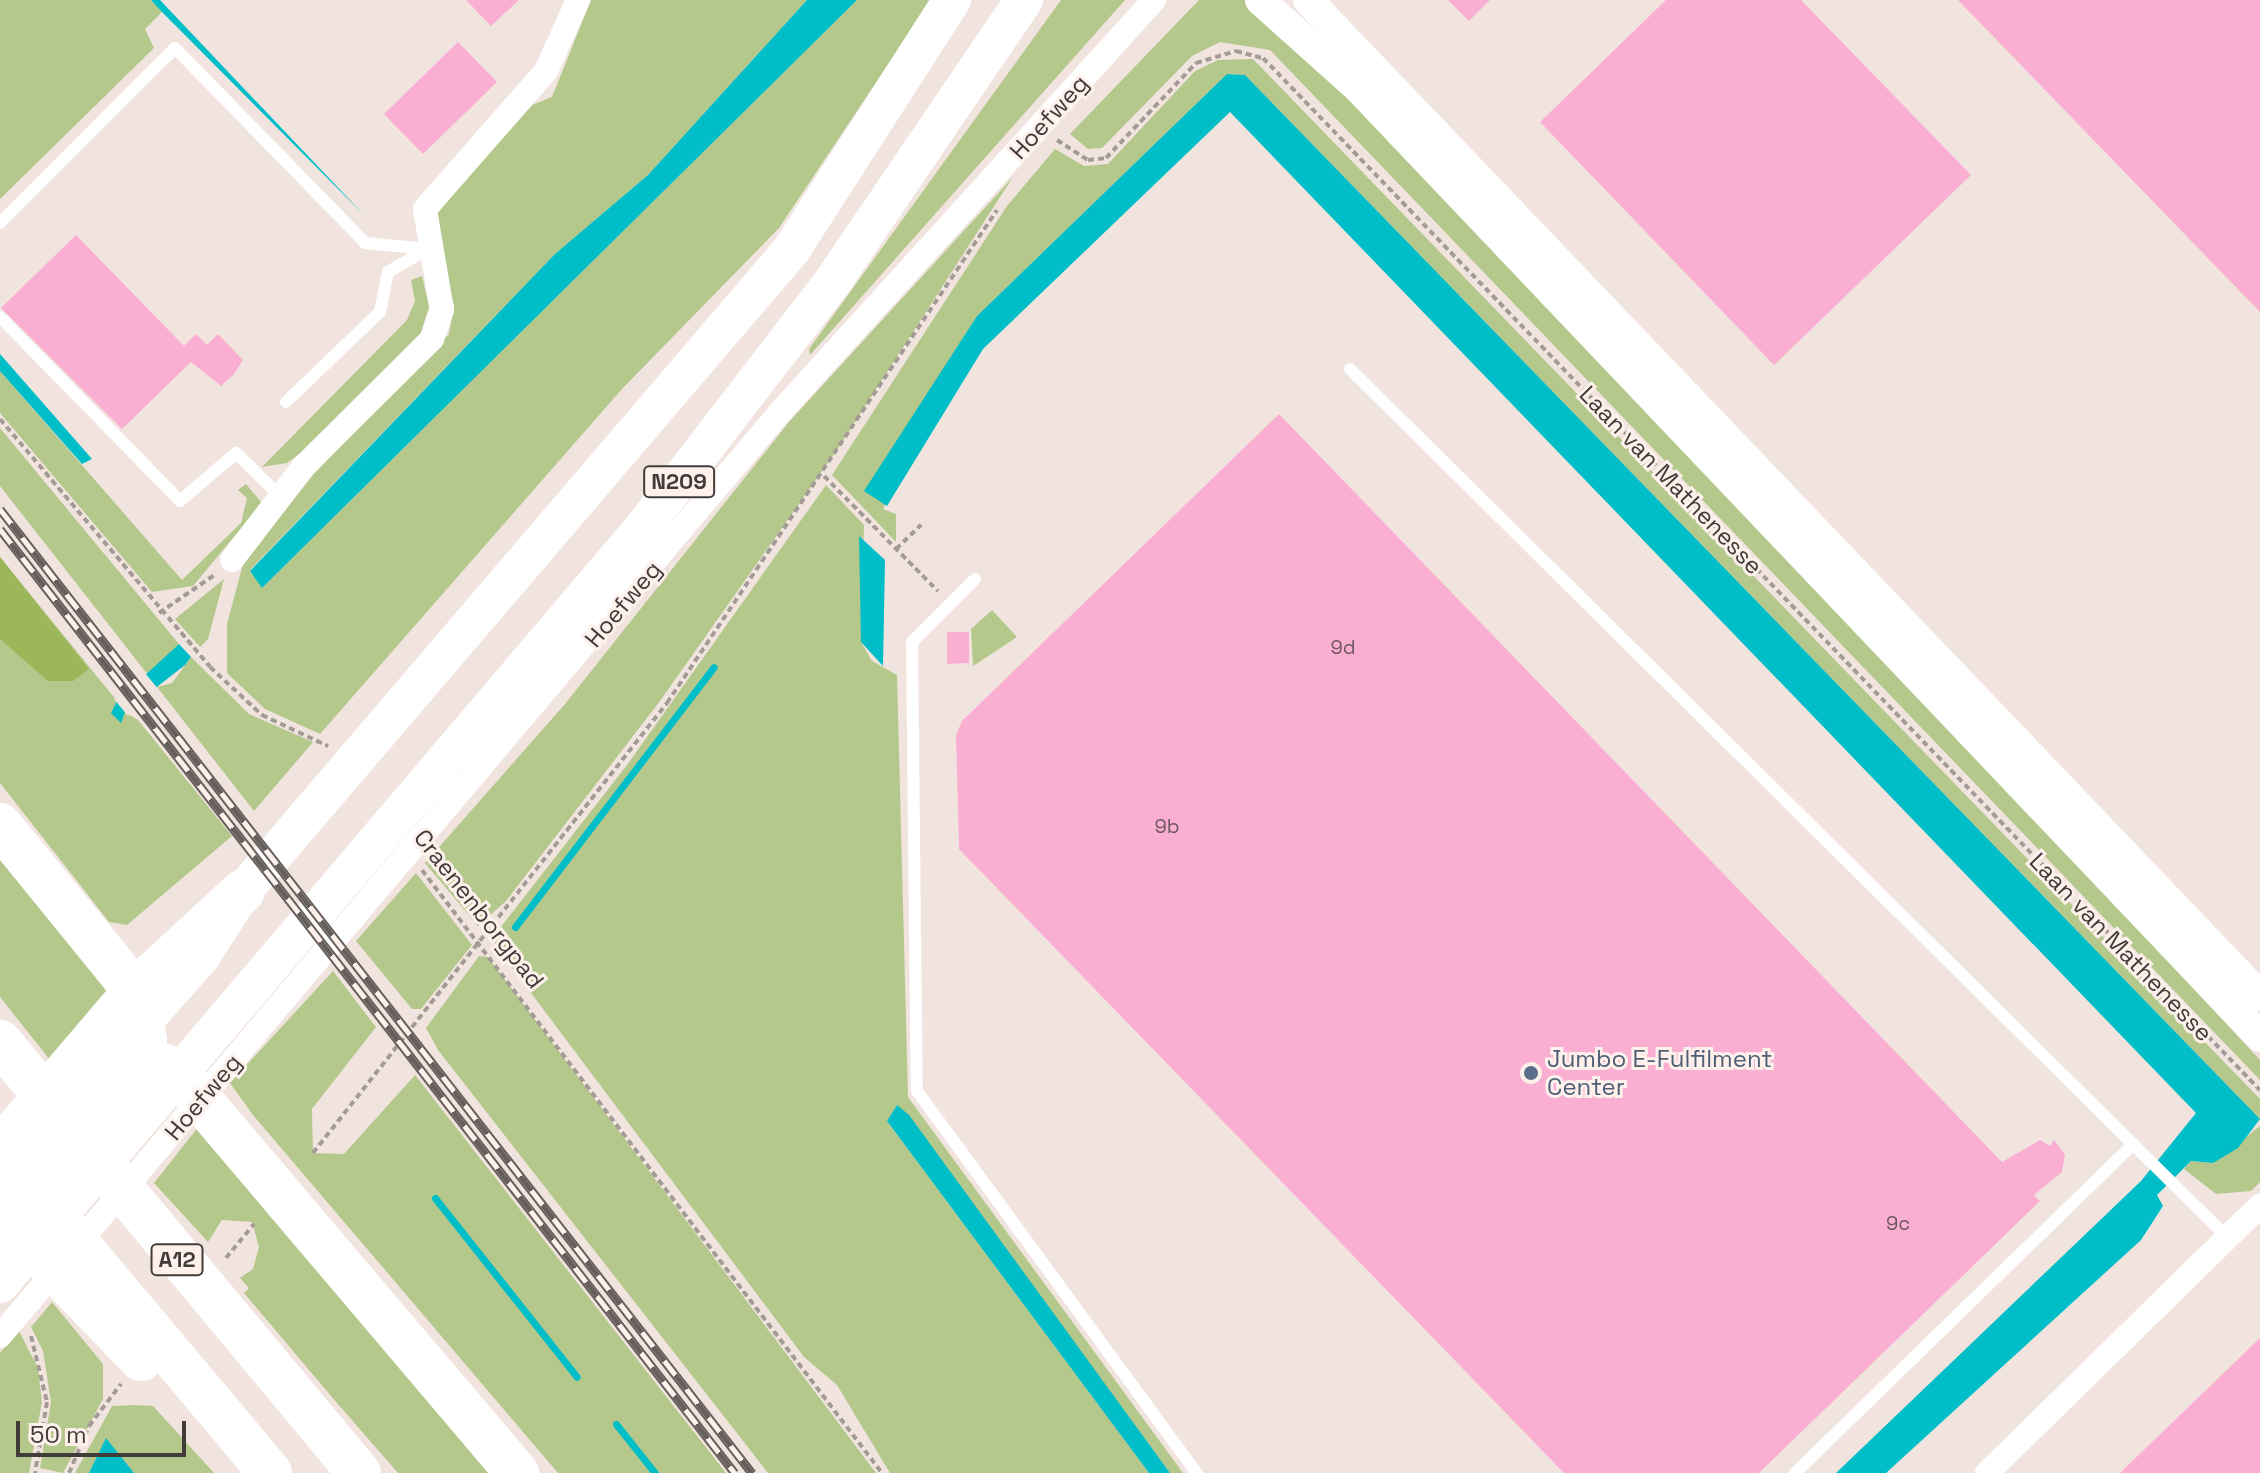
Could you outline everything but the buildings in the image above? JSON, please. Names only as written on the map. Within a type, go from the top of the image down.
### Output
[{"type":"highway","points":[[0,825],[97,946],[145,1064],[517,1473]]},
{"type":"highway","name":"N209","points":[[0,1241],[145,1064],[171,956],[243,891]]},
{"type":"highway","name":"N209","points":[[97,946],[171,956]]},
{"type":"highway","name":"A12","points":[[0,1042],[359,1473]]},
{"type":"highway","name":"N209","points":[[13,1147],[145,1064]]},
{"type":"highway","name":"A12","points":[[13,1147],[270,1473]]},
{"type":"highway","points":[[0,1213],[262,1473]]},
{"type":"main road","name":"N209","points":[[243,891],[792,249],[952,0]]},
{"type":"main road","name":"Hoefweg","points":[[91,1204],[145,1064],[233,1036],[444,790],[833,281],[1024,0]]},
{"type":"main road","name":"N209","points":[[0,1183],[13,1147]]},
{"type":"main road","name":"N209","points":[[0,1284],[91,1204]]},
{"type":"street","points":[[232,560],[281,497],[432,339],[442,310],[428,249],[425,209],[435,189],[546,71],[578,0]]},
{"type":"street","name":"Hoefweg","points":[[444,790],[792,398],[1154,0]]},
{"type":"street","name":"Laan van Mathenesse","points":[[1260,0],[1358,88],[2260,1037]]},
{"type":"street","points":[[1308,0],[2260,996]]},
{"type":"street","points":[[0,1336],[91,1204]]},
{"type":"street","points":[[1987,1473],[2260,1206]]},
{"type":"lane","points":[[0,223],[175,48],[365,243],[428,249]]},
{"type":"lane","points":[[286,402],[380,312],[388,272],[428,249]]},
{"type":"lane","points":[[0,317],[180,501],[236,453],[281,497]]},
{"type":"lane","points":[[1350,369],[2229,1239]]},
{"type":"lane","points":[[975,579],[912,642],[917,1091],[1197,1473]]},
{"type":"lane","points":[[1795,1473],[2133,1144]]},
{"type":"path","name":"Laan van Mathenesse","points":[[1055,138],[1097,161],[1196,63],[1236,51],[1263,58],[2260,1090]]},
{"type":"path","name":"Hoefweg","points":[[1046,149],[1055,138]]},
{"type":"path","points":[[313,1153],[483,941],[667,703],[824,476],[1003,200]]},
{"type":"path","points":[[0,419],[159,613],[262,715],[338,753]]},
{"type":"path","points":[[824,476],[949,603]]},
{"type":"path","points":[[896,549],[921,525]]},
{"type":"path","points":[[159,613],[232,560]]},
{"type":"path","name":"Craenenborgpad","points":[[414,858],[483,941],[882,1473]]},
{"type":"path","points":[[226,1258],[254,1224]]},
{"type":"path","points":[[23,1327],[38,1352],[47,1402],[35,1473]]},
{"type":"path","points":[[69,1473],[89,1426],[121,1384]]},
{"type":"green space","points":[[0,0],[151,0],[162,12],[145,29],[154,48],[0,199]]},
{"type":"green space","points":[[591,0],[807,0],[648,175],[555,254],[250,570],[262,588],[857,0],[931,0],[779,228],[622,389],[320,734],[265,709],[227,673],[227,624],[243,564],[313,475],[449,334],[454,305],[436,243],[437,212],[532,105],[552,97]]},
{"type":"green space","points":[[1061,0],[1125,0],[810,355],[809,349]]},
{"type":"green space","points":[[1199,0],[1249,0],[1597,347],[2260,1060],[2260,1080],[1270,50],[1220,42],[1192,56],[1102,148],[1088,149],[1070,134]]},
{"type":"green space","points":[[1253,59],[2260,1099],[2260,1119],[1245,75],[1227,74],[977,316],[883,509],[896,514],[896,542],[832,475],[1007,206],[1055,149],[1084,166],[1108,164],[1195,71],[1218,60]]},
{"type":"green space","points":[[1013,177],[837,450],[660,701],[506,901],[478,926],[425,863],[565,704],[789,422]]},
{"type":"green space","points":[[422,276],[429,307],[419,338],[308,448],[287,463],[262,467],[407,320],[415,301],[411,280]]},
{"type":"green space","points":[[0,371],[182,580],[241,523],[247,498],[238,490],[246,484],[262,503],[193,586],[152,592],[0,413]]},
{"type":"green space","points":[[0,428],[179,644],[148,675],[0,486]]},
{"type":"green space","points":[[826,485],[864,525],[861,642],[872,661],[897,675],[908,1097],[1183,1473],[1170,1473],[897,1105],[887,1121],[1149,1473],[890,1473],[837,1385],[804,1357],[495,945],[497,932],[627,765]]},
{"type":"green space","points":[[0,557],[117,701],[122,718],[125,712],[138,720],[232,836],[127,925],[109,922],[0,783]]},
{"type":"green space","points":[[0,557],[89,669],[73,681],[48,681],[0,639]]},
{"type":"green space","points":[[224,579],[208,639],[200,647],[175,619]]},
{"type":"green space","points":[[992,610],[1017,637],[973,666],[971,629]]},
{"type":"green space","points":[[191,657],[249,714],[313,742],[254,811],[157,687],[172,683]]},
{"type":"green space","points":[[0,846],[119,993],[54,1065],[0,997]]},
{"type":"green space","points":[[416,873],[472,945],[421,1009],[412,1009],[356,941]]},
{"type":"green space","points":[[479,956],[488,957],[876,1473],[768,1473],[438,1050],[426,1028]]},
{"type":"green space","points":[[333,971],[376,1027],[312,1109],[313,1153],[344,1154],[415,1075],[726,1473],[558,1473],[253,1115],[230,1083]]},
{"type":"green space","points":[[199,1126],[492,1473],[398,1473],[244,1293],[249,1288],[240,1278],[253,1269],[259,1247],[252,1222],[222,1220],[208,1242],[154,1183]]},
{"type":"green space","points":[[2260,1126],[2260,1182],[2251,1191],[2216,1194],[2184,1169],[2191,1161],[2213,1163]]},
{"type":"green space","points":[[52,1302],[103,1364],[103,1399],[63,1473],[40,1468],[51,1402],[43,1351],[31,1327]]},
{"type":"green space","points":[[19,1331],[38,1368],[42,1402],[29,1473],[0,1473],[0,1353]]},
{"type":"green space","points":[[112,1406],[153,1406],[214,1473],[134,1473],[106,1439],[89,1473],[75,1473]]},
{"type":"water","points":[[151,0],[160,0],[364,215],[162,12]]},
{"type":"water","points":[[807,0],[857,0],[262,588],[250,571],[555,254],[648,175]]},
{"type":"water","points":[[1227,74],[1245,75],[2260,1119],[2238,1148],[2213,1163],[2191,1161],[2157,1195],[2163,1206],[2141,1240],[1886,1473],[1836,1473],[2141,1181],[2196,1113],[1230,112],[983,349],[887,506],[864,491],[977,316]]},
{"type":"water","points":[[0,354],[92,459],[82,464],[0,371]]},
{"type":"water","points":[[859,536],[885,560],[883,666],[861,642]]},
{"type":"water","points":[[179,644],[191,657],[125,712],[121,723],[111,713],[117,701]]},
{"type":"water","points":[[897,1105],[909,1115],[1170,1473],[1149,1473],[887,1121]]},
{"type":"water","points":[[106,1438],[134,1473],[89,1473]]},
{"type":"pier","points":[[145,673],[159,690],[128,716],[114,699]]},
{"type":"waterway","points":[[515,927],[714,667]]},
{"type":"waterway","points":[[435,1198],[577,1377]]},
{"type":"waterway","points":[[616,1424],[655,1473]]},
{"type":"railway","points":[[0,509],[752,1473]]},
{"type":"railway","points":[[0,529],[735,1473]]},
{"type":"place","name":"Jumbo E-Fulfilment Center","points":[[1531,1073]]}]
